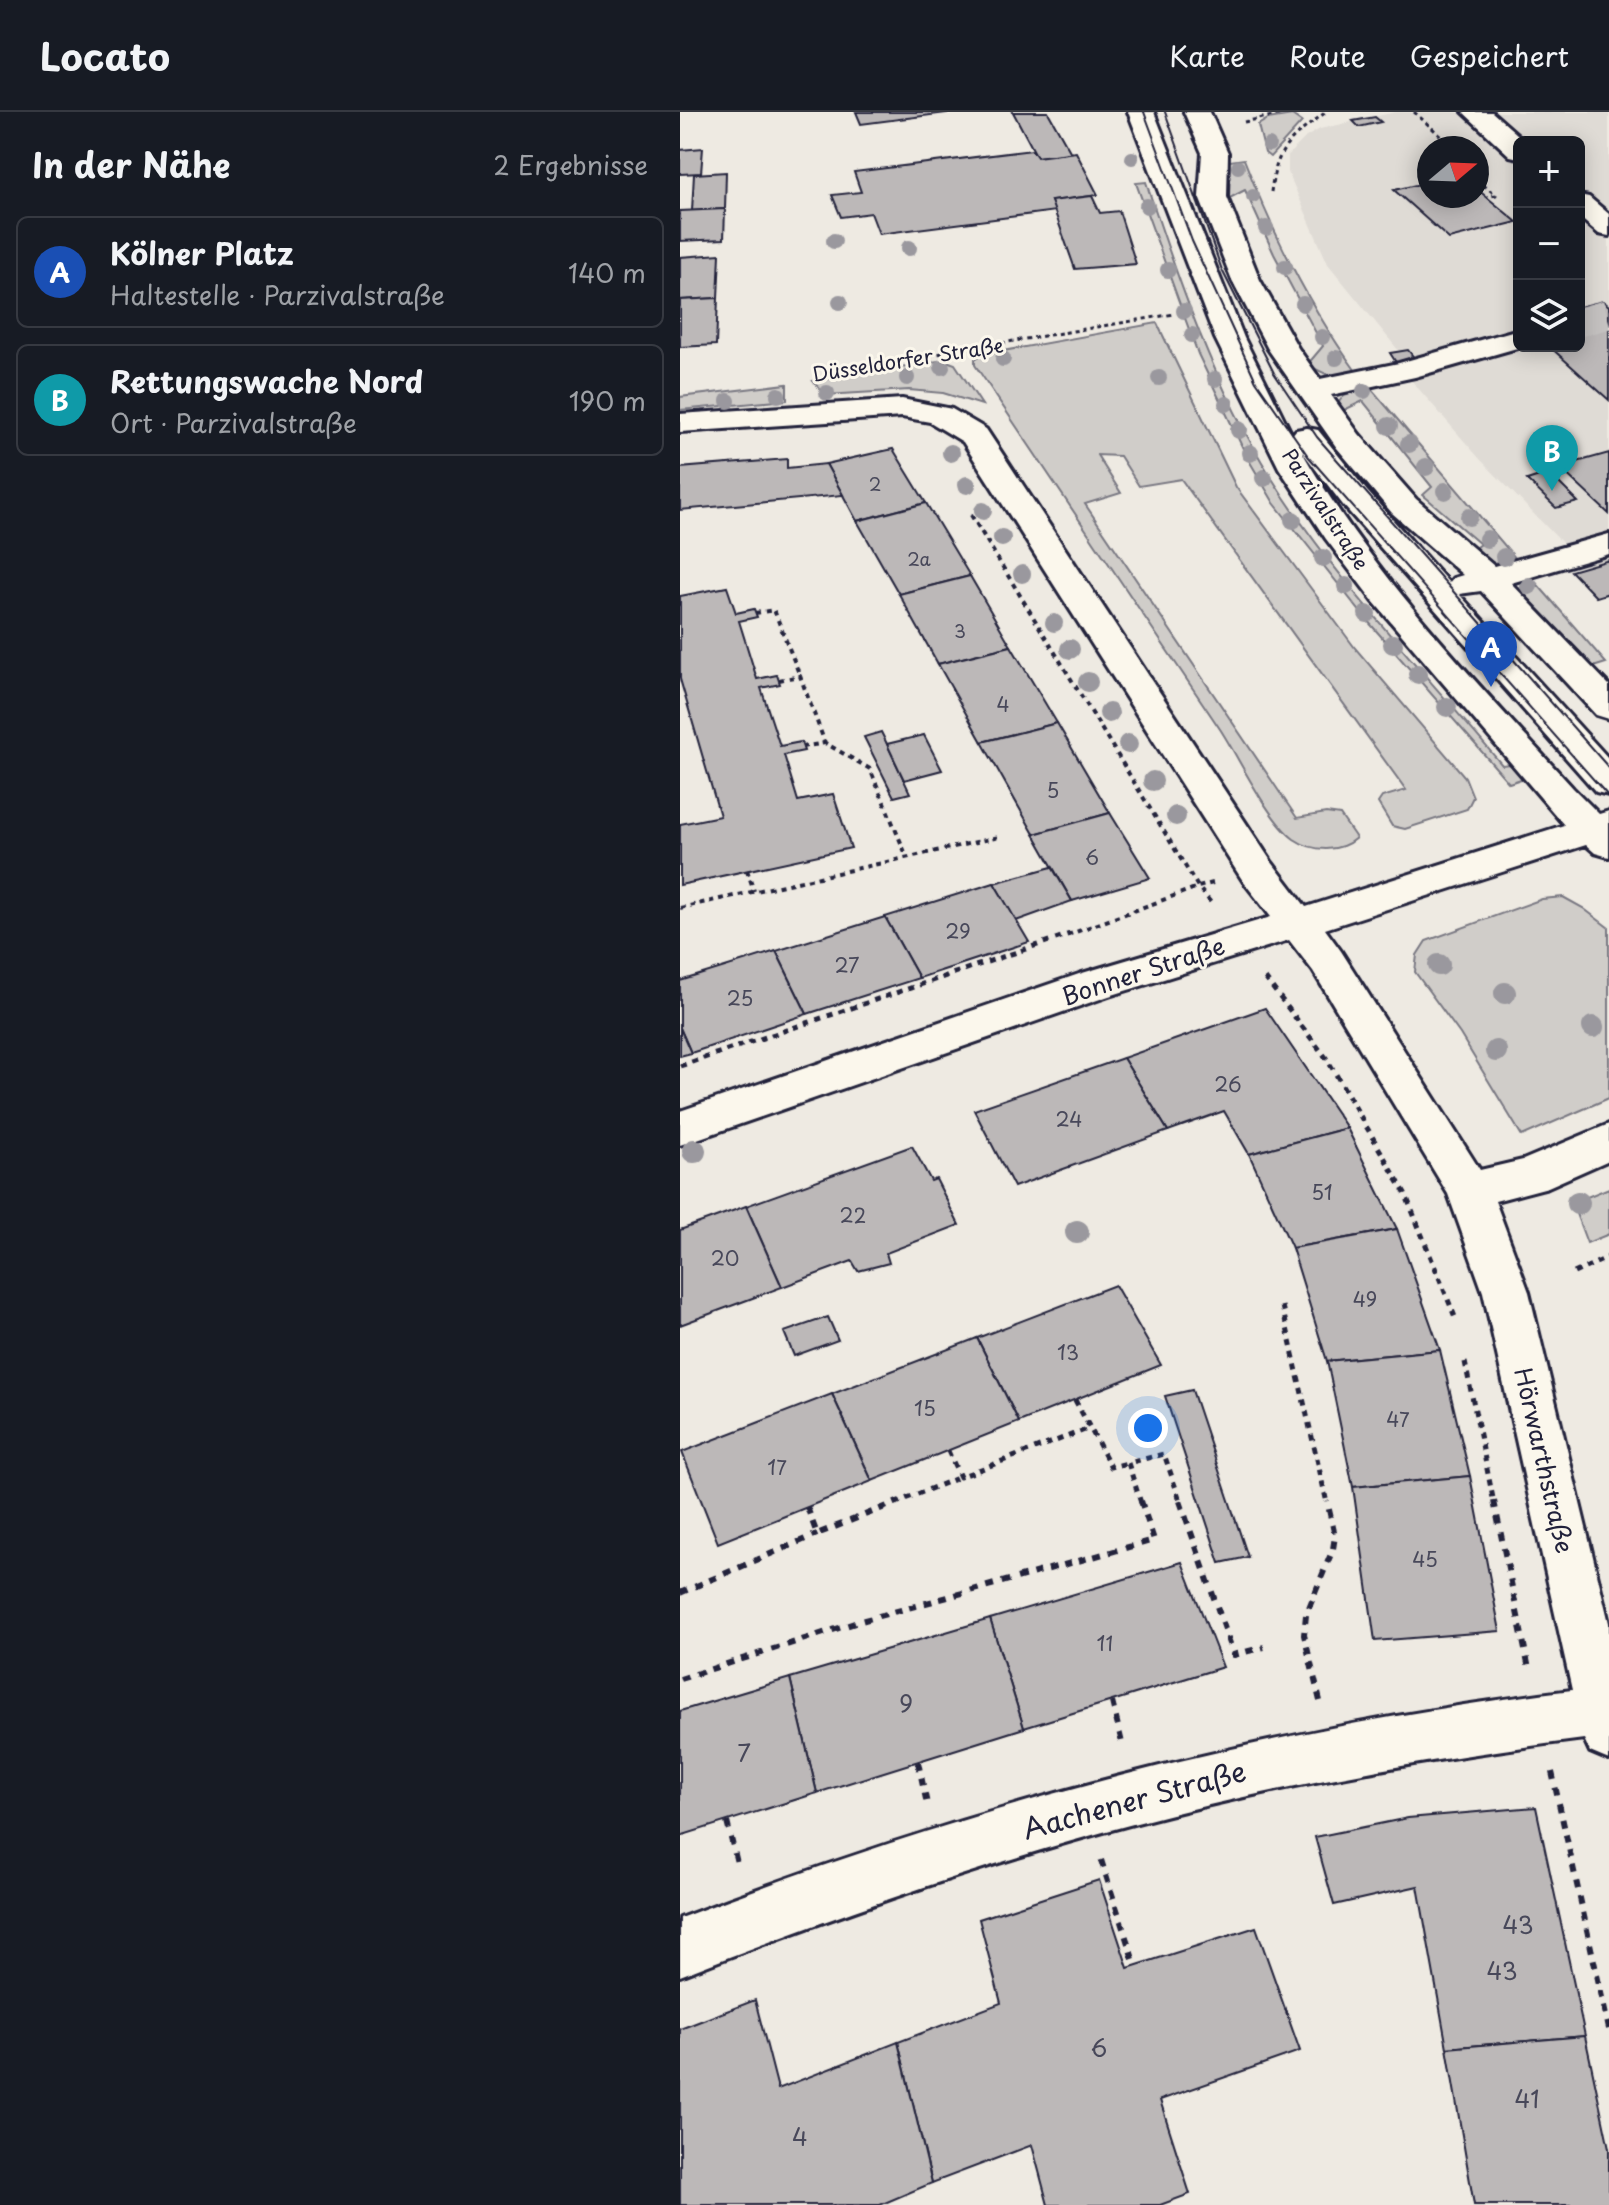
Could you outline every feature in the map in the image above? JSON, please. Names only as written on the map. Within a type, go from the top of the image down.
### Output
[{"type":"street","name":"Parzivalstraße","points":[[1141,112],[1190,242],[1242,363],[1295,467],[1393,605],[1603,832]]},
{"type":"street","points":[[1163,112],[1220,271],[1268,372],[1273,395]]},
{"type":"street","points":[[1197,112],[1215,153],[1213,197],[1246,280],[1283,349],[1348,441],[1404,506],[1488,579],[1606,701]]},
{"type":"street","points":[[1481,116],[1522,112]]},
{"type":"street","points":[[1481,116],[1513,145]]},
{"type":"street","points":[[1585,208],[1607,224]]},
{"type":"street","points":[[1313,390],[1404,371],[1513,340]]},
{"type":"street","points":[[1242,363],[1273,395],[1355,498],[1609,783]]},
{"type":"street","name":"Hörwarthstraße","points":[[799,416],[902,408],[932,411],[956,420],[975,436],[1257,871],[1327,961],[1469,1190],[1506,1292],[1606,1722]]},
{"type":"street","name":"Düsseldorfer Straße","points":[[680,423],[799,416]]},
{"type":"street","points":[[1393,605],[1609,544]]},
{"type":"street","name":"Bonner Straße","points":[[680,1128],[1094,985],[1603,832]]},
{"type":"street","points":[[1469,1190],[1532,1175],[1609,1141]]},
{"type":"street","name":"Aachener Straße","points":[[680,1947],[927,1859],[1086,1809],[1280,1761],[1539,1717],[1606,1722]]},
{"type":"path","points":[[1243,122],[1291,112]]},
{"type":"path","points":[[1271,192],[1275,162],[1292,139],[1326,112]]},
{"type":"path","points":[[1414,112],[1441,136]]},
{"type":"path","name":"Düsseldorfer Straße","points":[[799,416],[798,377],[1174,314]]},
{"type":"path","points":[[1044,336],[1047,342]]},
{"type":"path","points":[[680,1066],[1063,937],[1198,887],[964,504]]},
{"type":"path","points":[[755,613],[774,610],[825,743],[870,769],[907,857]]},
{"type":"path","points":[[779,680],[800,676]]},
{"type":"path","points":[[802,747],[825,743]]},
{"type":"path","points":[[680,908],[999,837]]},
{"type":"path","points":[[747,870],[754,891]]},
{"type":"path","points":[[1239,939],[1327,1059],[1405,1193],[1455,1314],[1458,1329]]},
{"type":"path","points":[[1574,1273],[1609,1257]]},
{"type":"path","points":[[1282,1306],[1335,1536],[1330,1566],[1306,1616],[1303,1630],[1321,1706]]},
{"type":"path","points":[[1464,1359],[1539,1717],[1609,2029]]},
{"type":"path","points":[[1075,1400],[1111,1467],[1164,1454],[1234,1655],[1264,1647]]},
{"type":"path","points":[[680,1593],[817,1534],[1090,1428]]},
{"type":"path","points":[[948,1451],[960,1477]]},
{"type":"path","points":[[680,1679],[861,1621],[1154,1540],[1128,1463]]},
{"type":"path","points":[[807,1507],[817,1534]]},
{"type":"path","points":[[1086,1809],[1133,1959]]},
{"type":"shaded area","points":[[1396,112],[1609,112],[1609,600],[1604,594],[1596,597],[1571,571],[1585,566],[1479,458],[1397,364],[1390,353],[1399,351],[1328,264],[1288,172],[1288,155],[1306,137],[1320,129]]},
{"type":"shaded area","points":[[1292,115],[1302,122],[1270,157],[1265,153],[1258,125],[1268,119]]},
{"type":"shaded area","points":[[1244,159],[1294,270],[1358,374],[1328,375],[1307,365],[1323,346],[1274,254],[1245,190],[1228,199],[1229,161]]},
{"type":"shaded area","points":[[1146,182],[1185,296],[1232,407],[1296,516],[1352,589],[1502,765],[1518,763],[1530,776],[1509,783],[1366,619],[1274,503],[1247,457],[1198,354],[1136,183]]},
{"type":"shaded area","points":[[1157,323],[1236,487],[1355,648],[1465,777],[1473,797],[1467,809],[1405,829],[1392,826],[1378,803],[1382,797],[1406,790],[1181,479],[1139,486],[1120,456],[1097,455],[1121,493],[1085,504],[1297,818],[1326,813],[1340,815],[1356,838],[1342,846],[1317,848],[1301,843],[1284,830],[1264,803],[1220,729],[975,365],[975,359],[981,355]]},
{"type":"shaded area","points":[[944,360],[955,364],[982,405],[943,393],[909,390],[825,395],[813,381]]},
{"type":"shaded area","points":[[787,384],[787,400],[680,410],[680,397]]},
{"type":"shaded area","points":[[1369,386],[1517,560],[1490,563],[1471,551],[1480,544],[1423,495],[1432,487],[1363,401],[1340,412],[1339,402],[1344,395]]},
{"type":"shaded area","points":[[1532,578],[1606,663],[1593,667],[1518,588]]},
{"type":"shaded area","points":[[1563,897],[1609,928],[1609,1098],[1522,1136],[1460,1034],[1415,972],[1417,955],[1426,941],[1542,899]]},
{"type":"shaded area","points":[[1609,1188],[1609,1234],[1587,1243],[1572,1203]]},
{"type":"building","points":[[856,112],[954,112],[861,124]]},
{"type":"building","points":[[1013,112],[1048,112],[1071,153],[1037,157]]},
{"type":"building","points":[[1375,117],[1381,122],[1359,127],[1353,121]]},
{"type":"building","points":[[703,148],[701,173],[680,174],[680,150]]},
{"type":"building","points":[[1032,150],[1037,157],[1076,152],[1098,195],[1051,201],[1056,211],[879,234],[871,213],[841,217],[832,195],[861,192],[854,172]]},
{"type":"building","points":[[726,172],[725,209],[692,211],[694,174]]},
{"type":"building","points":[[1417,185],[1417,208],[1489,208],[1489,199],[1513,219],[1513,223],[1449,239],[1394,190]]},
{"type":"building","points":[[1092,196],[1100,213],[1119,211],[1136,264],[1075,269],[1051,201]]},
{"type":"building","points":[[725,209],[724,239],[680,241],[680,211]]},
{"type":"building","points":[[720,254],[718,298],[680,300],[680,257]]},
{"type":"building","points":[[718,298],[716,345],[680,347],[680,300]]},
{"type":"building","points":[[1603,301],[1609,306],[1609,400],[1556,352],[1585,352],[1585,306]]},
{"type":"building","points":[[1408,350],[1416,360],[1397,364],[1390,353]]},
{"type":"building","points":[[893,449],[926,503],[857,521],[826,464]]},
{"type":"building","points":[[1609,453],[1609,514],[1559,467]]},
{"type":"building","points":[[787,459],[787,468],[826,464],[843,495],[680,510],[680,468]]},
{"type":"building","points":[[1549,473],[1578,502],[1556,508],[1527,480]]},
{"type":"building","points":[[926,503],[970,576],[899,594],[857,521]]},
{"type":"building","points":[[1609,560],[1609,593],[1596,597],[1571,571]]},
{"type":"building","points":[[970,576],[1011,646],[938,664],[899,594]]},
{"type":"building","points":[[727,587],[736,613],[754,609],[757,617],[739,621],[757,679],[777,675],[780,684],[761,688],[780,746],[801,742],[804,751],[784,755],[798,801],[833,794],[851,848],[680,885],[680,824],[720,816],[680,679],[680,596]]},
{"type":"building","points":[[1011,646],[1057,723],[982,742],[938,664]]},
{"type":"building","points":[[1057,723],[1110,813],[1034,834],[982,742]]},
{"type":"building","points":[[881,732],[910,793],[894,797],[864,737]]},
{"type":"building","points":[[924,735],[942,770],[904,780],[887,744]]},
{"type":"building","points":[[1110,813],[1150,878],[1072,901],[1034,834]]},
{"type":"building","points":[[1052,867],[1072,901],[1016,921],[994,883]]},
{"type":"building","points":[[994,883],[1029,942],[919,978],[885,917]]},
{"type":"building","points":[[885,917],[919,978],[807,1014],[776,951]]},
{"type":"building","points":[[776,951],[807,1014],[691,1053],[680,1028],[680,981]]},
{"type":"building","points":[[1265,1008],[1347,1128],[1249,1154],[1224,1111],[1168,1131],[1123,1058]]},
{"type":"building","points":[[680,1028],[691,1053],[680,1056]]},
{"type":"building","points":[[1123,1058],[1168,1131],[1014,1187],[974,1110]]},
{"type":"building","points":[[1347,1128],[1397,1229],[1292,1248],[1249,1154]]},
{"type":"building","points":[[912,1146],[931,1181],[936,1179],[959,1225],[886,1253],[889,1263],[858,1271],[852,1261],[782,1287],[746,1206]]},
{"type":"building","points":[[746,1206],[782,1287],[680,1325],[680,1230]]},
{"type":"building","points":[[1397,1229],[1440,1350],[1327,1361],[1292,1248]]},
{"type":"building","points":[[1115,1285],[1161,1365],[1019,1422],[977,1338]]},
{"type":"building","points":[[828,1317],[838,1340],[794,1356],[784,1332]]},
{"type":"building","points":[[977,1338],[1019,1422],[872,1481],[832,1394]]},
{"type":"building","points":[[1440,1350],[1470,1476],[1353,1487],[1327,1361]]},
{"type":"building","points":[[1192,1390],[1248,1557],[1220,1563],[1165,1396]]},
{"type":"building","points":[[832,1394],[872,1481],[718,1543],[682,1452]]},
{"type":"building","points":[[1470,1476],[1500,1631],[1375,1641],[1353,1487]]},
{"type":"building","points":[[1182,1562],[1223,1667],[1024,1728],[990,1619]]},
{"type":"building","points":[[990,1619],[1024,1728],[817,1793],[790,1678]]},
{"type":"building","points":[[790,1678],[817,1793],[680,1836],[680,1711]]},
{"type":"building","points":[[1536,1807],[1585,2036],[1447,2048],[1418,1886],[1334,1905],[1315,1837],[1408,1818]]},
{"type":"building","points":[[1099,1880],[1128,1968],[1256,1927],[1300,2051],[1160,2100],[1190,2194],[1160,2205],[1048,2205],[1032,2145],[932,2183],[898,2042],[1001,2003],[979,1919]]},
{"type":"building","points":[[755,2000],[778,2089],[898,2042],[932,2183],[880,2205],[680,2205],[680,2029]]},
{"type":"building","points":[[1585,2036],[1609,2148],[1609,2205],[1474,2205],[1447,2048]]},
{"type":"tunnel","points":[[1585,320],[1609,314]]},
{"type":"tram line","points":[[1144,112],[1192,241],[1256,381],[1308,456],[1609,797]]},
{"type":"tram line","points":[[1165,112],[1222,270],[1274,373],[1317,437],[1609,768]]},
{"type":"place","name":"Rettungswache Nord","points":[[1552,491]]},
{"type":"place","name":"Kölner Platz","points":[[1491,687]]}]
